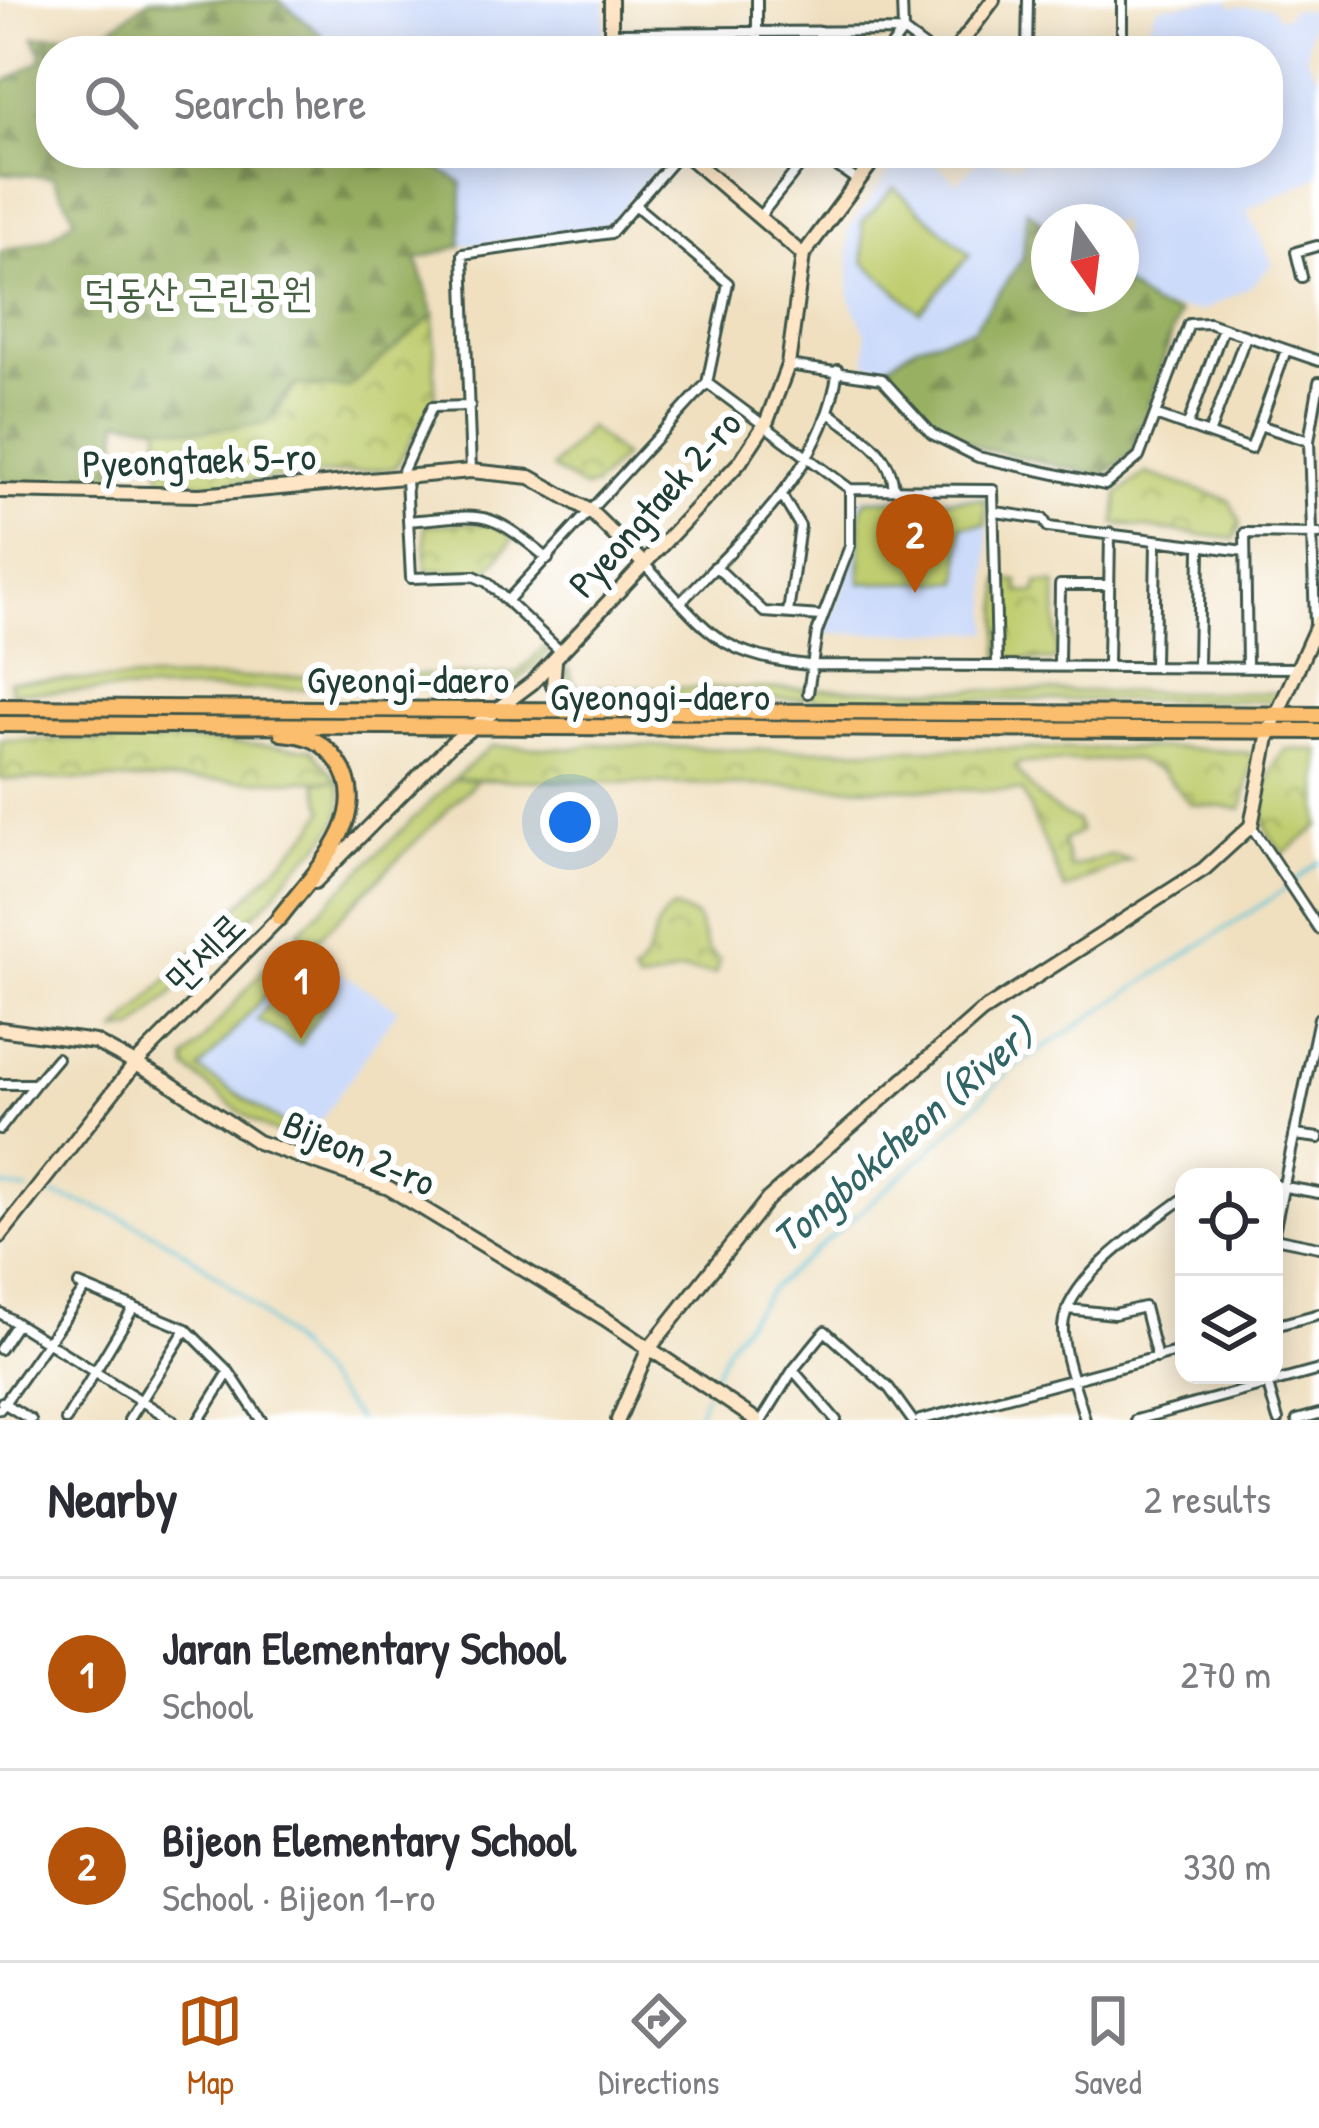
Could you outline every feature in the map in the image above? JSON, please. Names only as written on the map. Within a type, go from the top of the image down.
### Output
[{"type":"main road","name":"Gyeongi-daero","points":[[0,707],[1319,715]]},
{"type":"main road","name":"Gyeonggi-daero","points":[[0,724],[1319,731]]},
{"type":"main road","points":[[230,725],[305,735],[322,743],[347,775],[351,790],[342,830],[279,919]]},
{"type":"street","points":[[611,0],[611,33],[903,31],[910,36]]},
{"type":"street","points":[[756,36],[757,0]]},
{"type":"street","points":[[899,36],[902,0]]},
{"type":"street","points":[[966,36],[993,0]]},
{"type":"street","points":[[1027,36],[1028,0]]},
{"type":"street","points":[[1122,0],[1122,36]]},
{"type":"street","points":[[471,471],[463,254],[611,233],[669,168]]},
{"type":"street","points":[[700,168],[803,255]]},
{"type":"street","points":[[759,218],[801,168]]},
{"type":"street","points":[[838,168],[858,181]]},
{"type":"street","name":"Pyeongtaek 2-ro","points":[[471,727],[532,683],[740,462],[765,424],[788,365],[803,255],[868,168]]},
{"type":"street","points":[[508,601],[707,383],[728,283],[636,206]]},
{"type":"street","points":[[1302,277],[1297,252],[1317,246]]},
{"type":"street","points":[[788,365],[882,379],[932,434],[978,457],[1106,485],[1139,458],[1189,324],[1198,320],[1319,361]]},
{"type":"street","points":[[1187,427],[1223,328]]},
{"type":"street","points":[[1209,434],[1246,336]]},
{"type":"street","points":[[1155,415],[1251,449],[1286,350]]},
{"type":"street","points":[[681,602],[783,497],[831,414],[838,370]]},
{"type":"street","points":[[618,1420],[648,1351],[768,1199],[981,1012],[1204,869],[1251,826],[1268,732],[1317,626],[1315,457],[1309,441],[1319,382]]},
{"type":"street","points":[[707,383],[850,489],[993,490],[997,664]]},
{"type":"street","points":[[470,406],[432,407],[403,478],[411,578],[474,576],[508,601],[560,651],[553,685],[575,712]]},
{"type":"street","points":[[831,414],[881,451],[892,464],[894,488]]},
{"type":"street","points":[[1259,425],[1309,441]]},
{"type":"street","name":"Pyeongtaek 5-ro","points":[[0,491],[200,495],[471,471],[530,477],[590,511],[644,564]]},
{"type":"street","points":[[808,693],[808,665],[822,616],[850,546],[850,489]]},
{"type":"street","points":[[783,497],[800,526],[788,613]]},
{"type":"street","points":[[996,512],[1043,519],[1048,527],[1245,551]]},
{"type":"street","points":[[408,521],[468,515],[502,521],[548,559]]},
{"type":"street","points":[[1108,664],[1110,533]]},
{"type":"street","points":[[1246,665],[1245,533],[1315,534]]},
{"type":"street","points":[[1154,664],[1156,541]]},
{"type":"street","points":[[1198,665],[1200,549]]},
{"type":"street","points":[[644,564],[729,650],[755,659],[808,665],[1300,668]]},
{"type":"street","points":[[715,566],[764,612],[822,616]]},
{"type":"street","points":[[1059,664],[1060,585],[1108,584]]},
{"type":"street","name":"만세로","points":[[0,1236],[41,1178],[136,1063],[471,727]]},
{"type":"street","points":[[1251,826],[1318,928]]},
{"type":"street","points":[[1283,1172],[1319,1018]]},
{"type":"street","name":"Bijeon 2-ro","points":[[0,1028],[94,1042],[136,1063],[258,1142],[388,1188],[754,1417]]},
{"type":"street","points":[[0,1129],[57,1058]]},
{"type":"street","points":[[0,1084],[35,1084]]},
{"type":"street","points":[[1294,1135],[1319,1138]]},
{"type":"street","points":[[1283,1187],[1319,1193]]},
{"type":"street","points":[[1085,1420],[1063,1331],[1066,1309],[1079,1288],[1117,1250],[1175,1205]]},
{"type":"street","points":[[1283,1237],[1319,1247]]},
{"type":"street","points":[[32,1420],[1,1404],[82,1287],[185,1329],[229,1372],[260,1420]]},
{"type":"street","points":[[66,1420],[134,1307]]},
{"type":"street","points":[[1066,1309],[1114,1314],[1144,1307],[1157,1358]]},
{"type":"street","points":[[0,1313],[172,1420]]},
{"type":"street","points":[[1283,1324],[1319,1314]]},
{"type":"street","points":[[0,1349],[17,1324]]},
{"type":"street","points":[[129,1420],[185,1329]]},
{"type":"street","points":[[754,1417],[826,1331],[889,1388],[916,1420],[1175,1353]]},
{"type":"street","points":[[793,1370],[836,1420]]},
{"type":"street","points":[[1283,1376],[1319,1370]]},
{"type":"street","points":[[199,1420],[229,1372]]},
{"type":"street","points":[[1136,1420],[1251,1384]]},
{"type":"street","points":[[1268,1384],[1278,1420]]},
{"type":"street","points":[[1297,1420],[1319,1414]]},
{"type":"shaded area","points":[[279,0],[605,0],[604,36],[322,35]]},
{"type":"shaded area","points":[[1229,0],[1230,6],[1271,7],[1278,17],[1289,15],[1289,9],[1313,10],[1306,57],[1319,77],[1319,176],[1247,210],[1273,264],[1250,287],[1203,311],[1154,307],[1139,296],[1139,204],[1031,204],[1023,258],[973,329],[916,345],[887,366],[866,364],[866,334],[850,299],[848,229],[893,168],[940,168],[958,183],[971,168],[1283,168],[1283,36],[1146,36],[1157,6]]},
{"type":"shaded area","points":[[433,168],[658,168],[605,227],[461,246]]},
{"type":"shaded area","points":[[987,496],[990,632],[824,634],[857,553],[858,503],[864,497]]},
{"type":"shaded area","points":[[306,950],[398,1009],[308,1139],[198,1070]]},
{"type":"green space","name":"덕동산 근린공원","points":[[149,0],[279,0],[322,35],[46,36],[107,31]]},
{"type":"green space","name":"덕동산 근린공원","points":[[36,63],[36,168],[438,168],[462,183],[461,246],[417,259],[434,315],[348,388],[296,385],[280,400],[268,423],[203,431],[119,420],[116,481],[7,483],[0,477],[0,252],[51,238],[75,218],[53,177],[0,173],[0,85]]},
{"type":"green space","points":[[894,187],[970,255],[920,312],[864,262],[862,223]]},
{"type":"green space","points":[[1027,210],[1031,213],[1031,312],[1139,312],[1139,296],[1154,307],[1179,313],[1133,451],[1103,476],[980,448],[925,416],[887,366],[916,345],[973,329],[1023,258]]},
{"type":"green space","points":[[434,315],[435,398],[395,468],[212,484],[160,480],[159,425],[203,431],[268,423],[296,385],[348,388]]},
{"type":"green space","points":[[589,427],[623,457],[594,486],[583,488],[552,468]]},
{"type":"green space","points":[[1146,473],[1229,500],[1241,523],[1234,539],[1115,524],[1118,494]]},
{"type":"green space","points":[[985,499],[986,524],[961,526],[960,582],[860,583],[861,509],[866,500]]},
{"type":"green space","points":[[425,526],[497,526],[514,538],[486,573],[426,570]]},
{"type":"green space","points":[[1000,579],[1018,581],[1019,592],[1036,593],[1037,583],[1056,584],[1057,657],[1052,661],[999,657]]},
{"type":"green space","points":[[544,647],[549,652],[512,686],[12,692],[9,681],[517,674]]},
{"type":"green space","points":[[567,667],[576,687],[805,689],[805,699],[584,698],[565,684]]},
{"type":"green space","points":[[812,689],[1282,693],[1277,701],[812,699]]},
{"type":"green space","points":[[0,740],[208,741],[311,749],[338,781],[0,779]]},
{"type":"green space","points":[[593,744],[748,750],[1184,748],[1249,753],[1253,759],[1242,809],[1191,804],[1162,772],[1133,759],[1020,763],[1015,767],[1035,792],[1077,821],[1080,832],[1063,841],[1070,868],[1110,855],[1130,859],[1065,890],[1022,791],[454,779],[491,746],[571,749]]},
{"type":"green space","points":[[1286,749],[1319,750],[1319,827],[1284,853],[1267,830],[1264,802],[1271,774]]},
{"type":"green space","points":[[454,779],[477,780],[314,943],[298,932]]},
{"type":"green space","points":[[316,781],[338,781],[341,800],[339,816],[322,843],[135,1029],[117,1031],[314,828],[324,810]]},
{"type":"green space","points":[[674,908],[696,917],[708,949],[720,960],[715,974],[683,971],[639,983],[633,975],[646,959],[660,921]]},
{"type":"green space","points":[[290,939],[306,950],[301,956],[339,984],[300,1045],[257,1020],[297,960],[199,1070],[308,1139],[306,1143],[242,1113],[187,1069],[186,1060]]},
{"type":"waterway","name":"Tongbokcheon (River)","points":[[1294,882],[1319,862]]},
{"type":"waterway","name":"Tongbokcheon (River)","points":[[710,1385],[728,1345],[773,1287],[927,1154],[1013,1068],[1287,888]]},
{"type":"waterway","points":[[0,1186],[28,1190]]},
{"type":"waterway","points":[[43,1193],[92,1206],[180,1249],[258,1310],[358,1420]]},
{"type":"waterway","name":"Tongbokcheon (River)","points":[[695,1420],[706,1394]]},
{"type":"place","name":"Bijeon Elementary School","points":[[915,593]]},
{"type":"place","name":"Jaran Elementary School","points":[[301,1039]]}]
